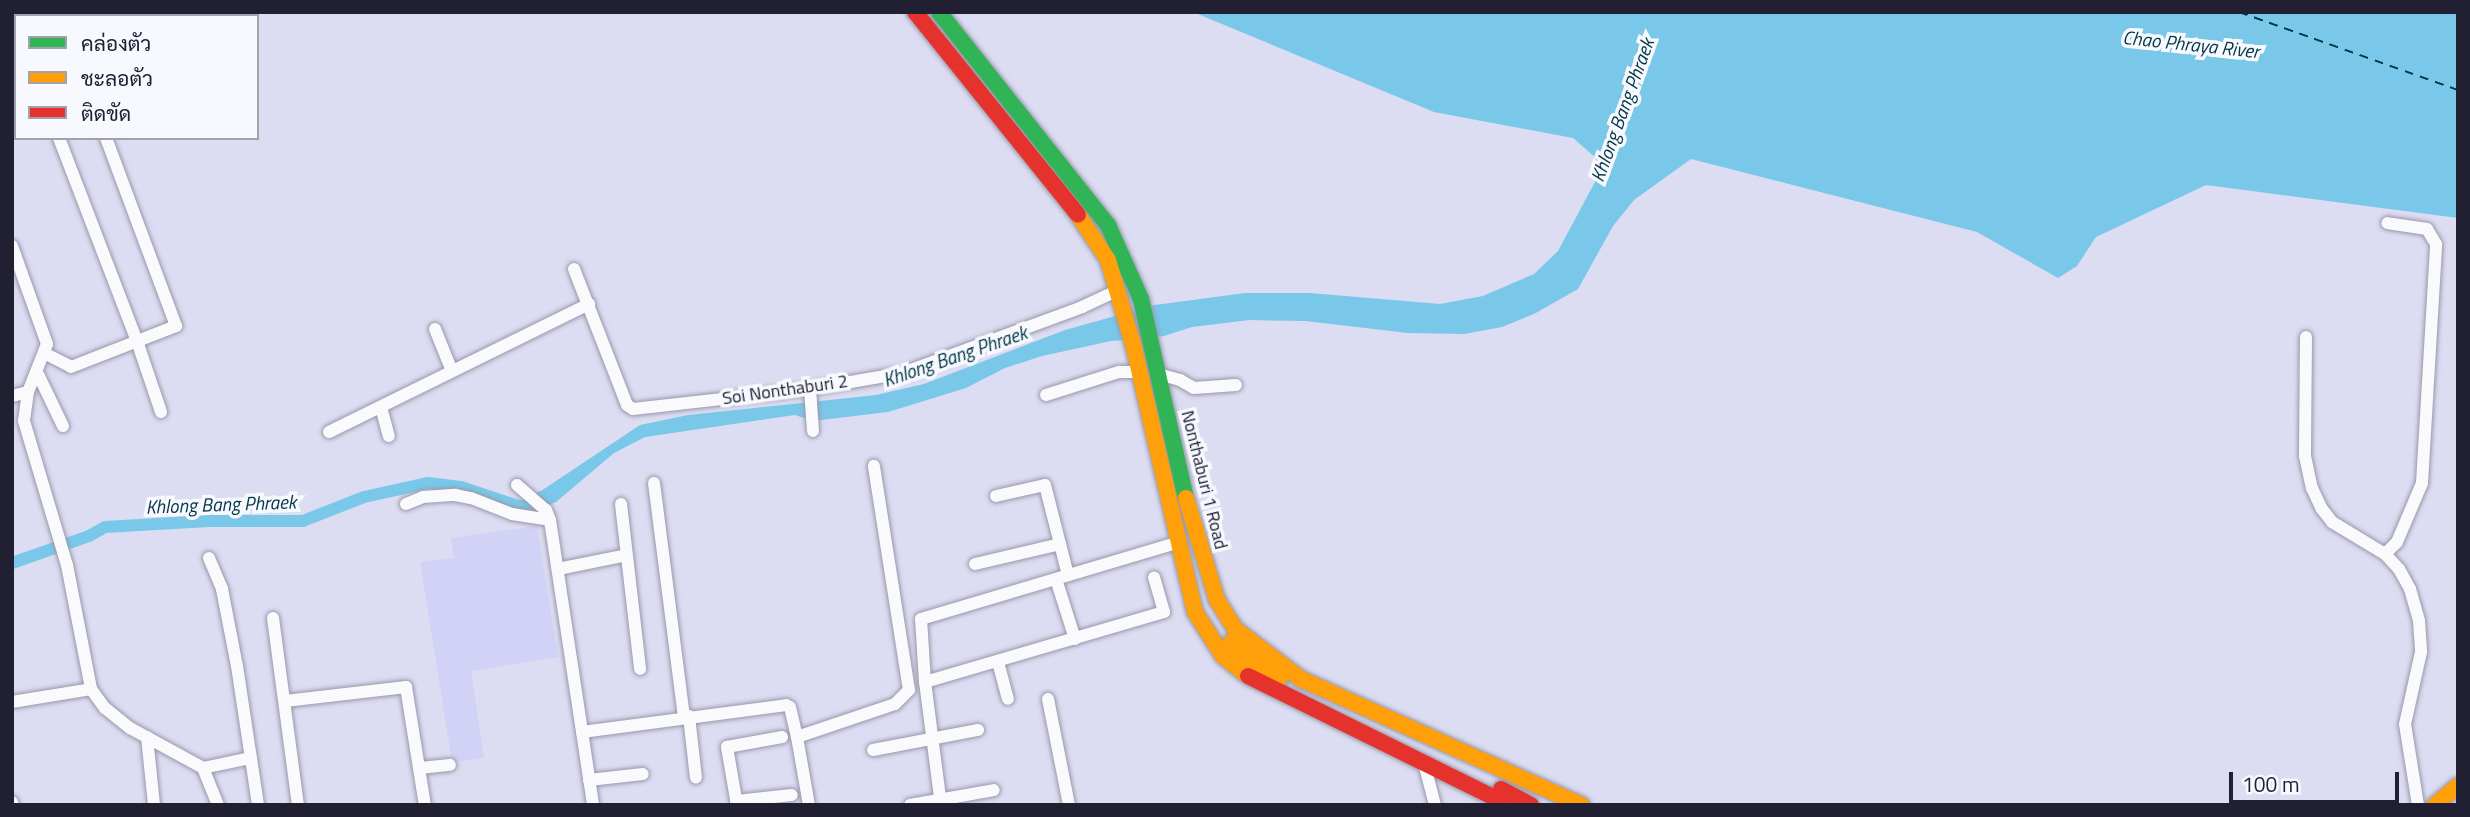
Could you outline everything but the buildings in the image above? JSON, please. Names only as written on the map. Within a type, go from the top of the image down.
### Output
[{"type":"main road","points":[[915,12],[1083,221],[1108,260],[1134,348],[1195,612],[1223,656],[1246,674],[1322,715],[1509,805]]},
{"type":"main road","name":"Nonthaburi 1 Road","points":[[939,12],[1108,225],[1141,299],[1192,524],[1217,600],[1235,629],[1301,679],[1333,698],[1582,805]]},
{"type":"main road","points":[[1180,542],[1205,603],[1227,639],[1254,663],[1333,698],[1528,798],[1553,805]]},
{"type":"main road","points":[[2435,805],[2458,786]]},
{"type":"street","points":[[61,140],[161,412]]},
{"type":"street","points":[[46,354],[71,366],[176,326],[107,140]]},
{"type":"street","points":[[2385,554],[2397,542],[2422,483],[2436,244],[2427,229],[2387,223]]},
{"type":"street","points":[[12,246],[47,336],[46,354],[28,392],[24,421],[67,565],[91,689],[104,708],[147,737],[203,768],[218,805]]},
{"type":"street","name":"Soi Nonthaburi 2","points":[[574,269],[628,409],[810,392],[903,373],[1082,307],[1120,297]]},
{"type":"street","points":[[329,432],[589,304]]},
{"type":"street","points":[[435,329],[452,371]]},
{"type":"street","points":[[2305,337],[2305,456],[2312,488],[2332,522],[2385,554],[2410,589],[2419,621],[2421,652],[2405,724],[2418,805]]},
{"type":"street","points":[[37,372],[63,426]]},
{"type":"street","points":[[1046,395],[1119,372],[1139,372]]},
{"type":"street","points":[[1158,374],[1180,380],[1194,388],[1236,385]]},
{"type":"street","points":[[12,396],[28,392]]},
{"type":"street","points":[[810,392],[813,428]]},
{"type":"street","points":[[381,407],[389,436]]},
{"type":"street","points":[[797,737],[895,704],[909,690],[874,466]]},
{"type":"street","points":[[654,483],[696,778]]},
{"type":"street","points":[[517,485],[548,515],[582,732],[595,779],[593,805]]},
{"type":"street","points":[[996,496],[1045,485],[1060,544],[1062,577],[1075,639]]},
{"type":"street","points":[[406,504],[423,498],[455,495],[471,498],[519,516],[548,515]]},
{"type":"street","points":[[621,504],[640,670]]},
{"type":"street","points":[[941,802],[925,682],[921,619],[1180,542]]},
{"type":"street","points":[[975,564],[1060,544]]},
{"type":"street","points":[[558,569],[627,555]]},
{"type":"street","points":[[209,558],[222,589],[258,805]]},
{"type":"street","points":[[925,682],[1164,612],[1154,576]]},
{"type":"street","points":[[273,618],[298,805]]},
{"type":"street","points":[[998,662],[1008,699]]},
{"type":"street","points":[[285,701],[406,687],[425,805]]},
{"type":"street","points":[[12,702],[91,689]]},
{"type":"street","points":[[1048,699],[1069,805]]},
{"type":"street","points":[[582,732],[786,705],[790,708],[797,737],[809,805]]},
{"type":"street","points":[[873,750],[978,730]]},
{"type":"street","points":[[147,737],[154,805]]},
{"type":"street","points":[[782,737],[727,747],[736,803],[792,795]]},
{"type":"street","points":[[203,768],[251,758]]},
{"type":"street","points":[[1424,763],[1435,805]]},
{"type":"street","points":[[420,768],[450,765]]},
{"type":"street","points":[[595,779],[643,774]]},
{"type":"street","points":[[910,805],[941,802],[994,790]]},
{"type":"shaded area","points":[[537,526],[558,657],[471,671],[484,758],[452,762],[420,562],[454,558],[451,538]]},
{"type":"water","name":"Chao Phraya River","points":[[1193,12],[2458,12],[2458,218],[2206,185],[2096,237],[2077,266],[2058,278],[1977,232],[1691,159],[1634,200],[1613,226],[1578,289],[1534,314],[1502,327],[1464,334],[1408,333],[1305,321],[1249,320],[1192,327],[1164,336],[1111,341],[1042,356],[1005,368],[966,388],[888,412],[813,421],[795,415],[645,437],[614,453],[556,502],[546,506],[535,495],[640,425],[688,415],[876,395],[924,384],[1065,330],[1155,305],[1245,293],[1310,293],[1440,304],[1483,296],[1534,274],[1558,251],[1596,180],[1596,158],[1573,138],[1434,112]]},
{"type":"waterway","name":"Khlong Bang Phraek","points":[[12,563],[89,536],[105,527],[209,521],[303,521],[364,497],[428,483],[461,487],[518,506],[529,505],[542,497]]},
{"type":"ferry route","points":[[2239,12],[2458,90]]},
{"type":"traffic: fast","points":[[939,12],[1108,225],[1141,299],[1186,498]]},
{"type":"traffic: slow","points":[[1078,215],[1108,260],[1134,348],[1195,612],[1223,656],[1248,676]]},
{"type":"traffic: slow","points":[[1186,498],[1217,600],[1235,629],[1301,679],[1582,805]]},
{"type":"traffic: slow","points":[[1231,642],[1254,663],[1281,677]]},
{"type":"traffic: slow","points":[[2435,805],[2458,786]]},
{"type":"traffic: jam","points":[[915,12],[1078,215]]},
{"type":"traffic: jam","points":[[1248,676],[1509,805]]},
{"type":"traffic: jam","points":[[1501,789],[1531,805]]}]
